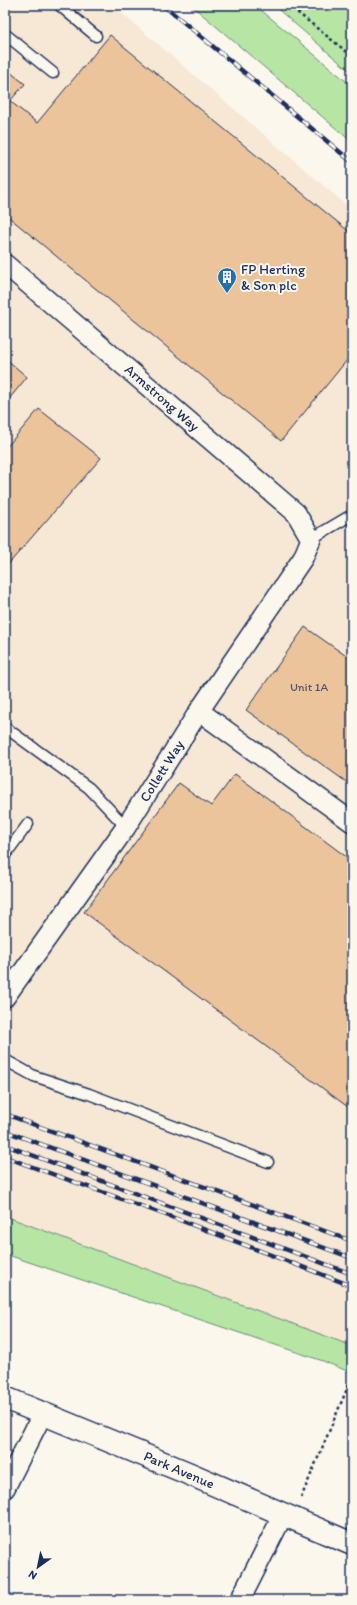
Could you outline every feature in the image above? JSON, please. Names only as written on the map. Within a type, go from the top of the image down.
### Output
[{"type":"street","name":"Armstrong Way","points":[[5,264],[296,513],[311,539]]},
{"type":"street","name":"Collett Way","points":[[5,997],[126,827],[199,711],[303,558],[311,539]]},
{"type":"street","points":[[199,711],[352,822]]},
{"type":"street","name":"Park Avenue","points":[[5,1398],[190,1474],[352,1544]]},
{"type":"street","points":[[5,1488],[43,1413]]},
{"type":"street","points":[[240,1600],[283,1515]]},
{"type":"lane","points":[[59,5],[96,36]]},
{"type":"lane","points":[[5,34],[53,73]]},
{"type":"lane","points":[[311,539],[348,517],[352,519]]},
{"type":"lane","points":[[6,728],[89,788],[126,827]]},
{"type":"lane","points":[[5,855],[28,824]]},
{"type":"lane","points":[[5,1060],[34,1076],[89,1094],[268,1162]]},
{"type":"path","points":[[288,5],[352,56]]},
{"type":"path","points":[[283,1515],[301,1498],[352,1377]]},
{"type":"shaded area","points":[[5,5],[112,5],[352,210],[352,1346],[5,1216]]},
{"type":"green space","points":[[191,5],[255,5],[352,86],[352,142]]},
{"type":"green space","points":[[273,5],[352,5],[352,73]]},
{"type":"green space","points":[[5,1216],[352,1346],[352,1373],[323,1361],[5,1254]]},
{"type":"building","name":"FP Herting & Son plc","points":[[110,35],[352,234],[352,354],[281,441],[5,214],[5,163],[10,156],[5,152],[5,68],[25,84],[10,101],[37,123]]},
{"type":"building","points":[[5,358],[27,377],[5,404]]},
{"type":"building","points":[[39,409],[101,458],[5,568],[5,449]]},
{"type":"building","points":[[305,627],[352,660],[352,786],[246,710]]},
{"type":"building","points":[[235,774],[352,861],[352,1110],[84,912],[179,783],[211,806]]},
{"type":"railway","points":[[163,5],[352,162]]},
{"type":"railway","points":[[5,1114],[352,1241]]},
{"type":"railway","points":[[5,1131],[352,1258]]},
{"type":"railway","points":[[5,1145],[352,1274]]},
{"type":"railway","points":[[5,1157],[177,1219],[352,1286]]},
{"type":"place","name":"FP Herting & Son plc","points":[[227,294]]}]
